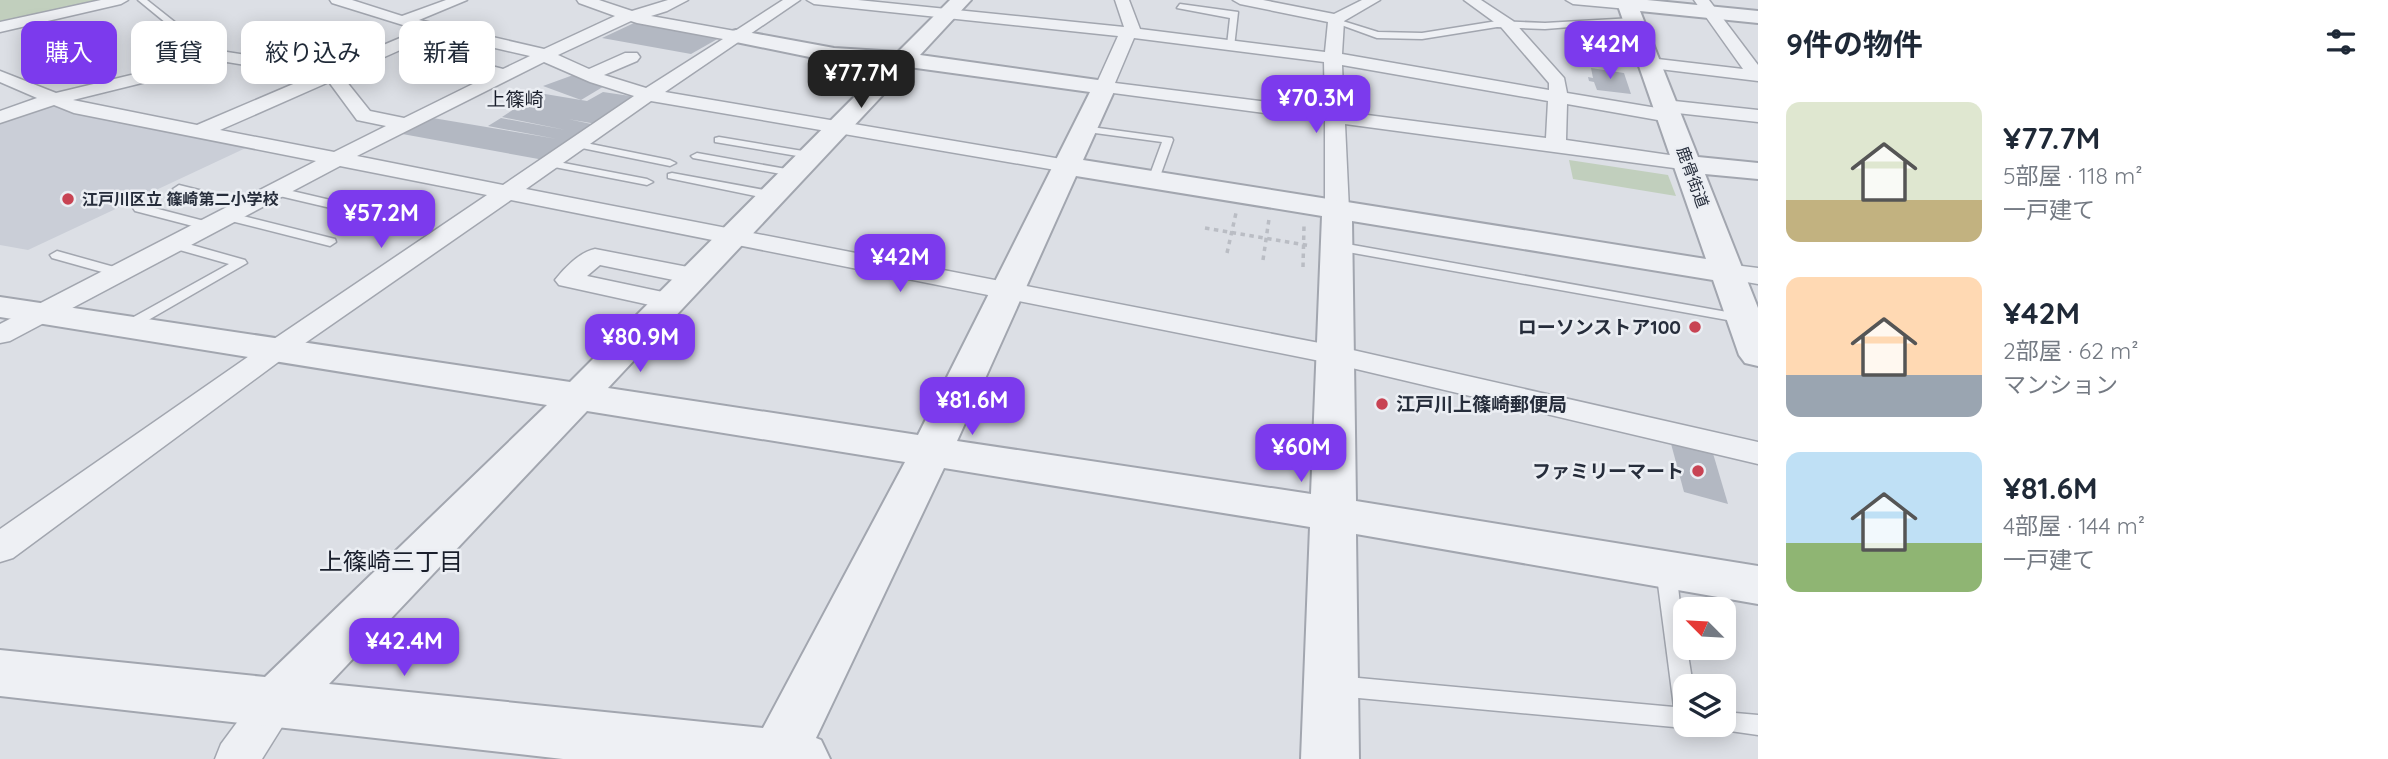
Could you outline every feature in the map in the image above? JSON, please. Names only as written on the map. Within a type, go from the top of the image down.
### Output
[{"type":"street","points":[[0,27],[121,0]]},
{"type":"street","points":[[337,0],[402,21],[460,0]]},
{"type":"street","points":[[584,0],[630,16],[834,55],[902,59],[1336,118],[1758,171]]},
{"type":"street","points":[[0,335],[336,159],[546,55],[630,16],[681,0]]},
{"type":"street","points":[[0,548],[275,351],[648,95],[793,0]]},
{"type":"street","points":[[814,0],[953,8],[1334,58],[1556,97],[1667,111],[1758,116]]},
{"type":"street","points":[[0,673],[786,758],[1131,33],[1122,0]]},
{"type":"street","points":[[1237,10],[1336,20],[1373,0]]},
{"type":"street","points":[[1471,0],[1507,24],[1558,82],[1556,144]]},
{"type":"street","points":[[1573,0],[1629,8],[1705,6],[1758,17]]},
{"type":"street","points":[[1705,6],[1757,76]]},
{"type":"street","points":[[237,759],[276,703],[577,398],[790,174],[953,8]]},
{"type":"street","name":"鹿骨街道","points":[[1629,8],[1758,355]]},
{"type":"street","points":[[1330,759],[1335,355],[1317,239],[1336,118],[1336,20]]},
{"type":"street","points":[[1730,40],[1758,43]]},
{"type":"street","points":[[495,43],[546,55],[589,75],[648,95],[1154,180],[1317,239],[1758,276]]},
{"type":"street","points":[[227,57],[241,59]]},
{"type":"street","points":[[589,75],[631,57]]},
{"type":"street","points":[[1649,63],[1757,76]]},
{"type":"street","points":[[495,72],[507,75]]},
{"type":"street","points":[[0,76],[74,107],[1335,355],[1758,453]]},
{"type":"street","points":[[0,117],[54,99],[131,80]]},
{"type":"street","points":[[201,131],[309,84]]},
{"type":"street","points":[[340,84],[364,116],[406,124]]},
{"type":"street","points":[[0,307],[1333,514],[1758,584]]},
{"type":"lane","points":[[142,0],[154,6],[171,21]]},
{"type":"lane","points":[[1180,6],[1237,10],[1231,45]]},
{"type":"lane","points":[[1336,20],[1377,35],[1422,36],[1507,24],[1545,26],[1629,8]]},
{"type":"lane","points":[[1084,129],[1167,140],[1154,180]]},
{"type":"lane","points":[[719,140],[790,174]]},
{"type":"lane","points":[[576,145],[671,170],[790,174]]},
{"type":"lane","points":[[697,156],[790,174]]},
{"type":"lane","points":[[548,163],[647,182]]},
{"type":"lane","points":[[180,189],[247,206]]},
{"type":"lane","points":[[275,191],[352,209]]},
{"type":"lane","points":[[139,208],[330,242]]},
{"type":"lane","points":[[1317,239],[1745,319]]},
{"type":"lane","points":[[126,327],[240,263],[174,244]]},
{"type":"lane","points":[[57,255],[120,272]]},
{"type":"lane","points":[[1665,568],[1680,674]]},
{"type":"lane","points":[[1331,685],[1673,717]]},
{"type":"lane","points":[[1736,723],[1758,725]]},
{"type":"path","points":[[1227,253],[1237,209]]},
{"type":"path","points":[[1264,260],[1270,215]]},
{"type":"path","points":[[1205,228],[1266,238],[1317,239]]},
{"type":"shaded area","name":"江戸川区立 篠崎第二小学校","points":[[52,105],[250,146],[28,250],[0,245],[0,121]]},
{"type":"green space","points":[[0,0],[111,0],[0,24]]},
{"type":"green space","points":[[1569,160],[1668,175],[1676,196],[1573,179]]},
{"type":"building","points":[[634,23],[721,37],[691,54],[602,38]]},
{"type":"building","points":[[1591,68],[1624,73],[1631,94],[1597,90],[1594,82],[1589,81],[1588,77],[1593,78]]},
{"type":"building","points":[[576,74],[606,85],[581,100],[543,86]]},
{"type":"building","points":[[603,92],[637,97],[596,124],[568,119],[596,125],[544,160],[397,133],[427,117],[557,139],[488,126],[501,118],[566,130],[502,117],[539,93],[587,101]]},
{"type":"building","name":"ファミリーマート","points":[[1670,440],[1712,450],[1728,504],[1684,492]]},
{"type":"place","name":"江戸川区立 篠崎第二小学校","points":[[68,199]]},
{"type":"place","name":"ローソンストア100","points":[[1695,327]]},
{"type":"place","name":"江戸川上篠崎郵便局","points":[[1382,404]]},
{"type":"place","name":"ファミリーマート","points":[[1698,471]]},
{"type":"district","name":"上篠崎","points":[[515,99]]},
{"type":"district","name":"上篠崎三丁目","points":[[391,561]]}]
